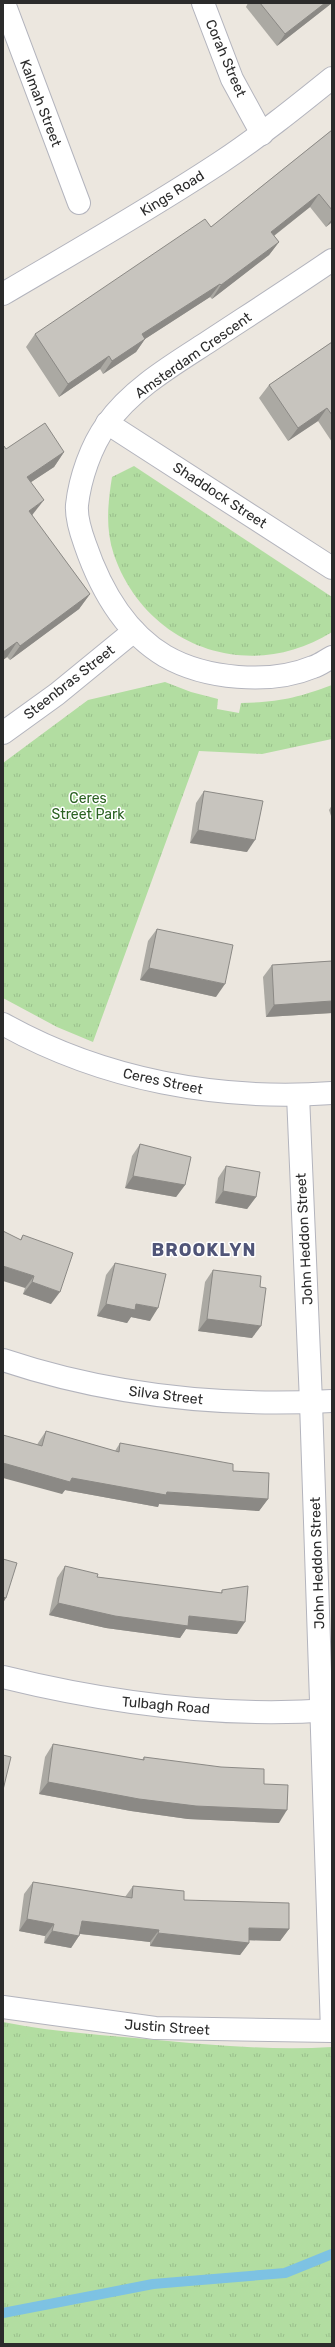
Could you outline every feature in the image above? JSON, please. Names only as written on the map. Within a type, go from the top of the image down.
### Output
[{"type":"street","name":"Kalmah Street","points":[[4,3],[79,203]]},
{"type":"street","name":"Corah Street","points":[[203,3],[232,79],[262,134]]},
{"type":"street","name":"Kings Road","points":[[3,294],[168,197],[262,134],[332,78]]},
{"type":"street","name":"Amsterdam Crescent","points":[[332,260],[143,387],[107,423],[93,448],[76,506],[82,534],[94,571],[108,599],[134,631],[166,656],[201,670],[242,678],[276,676],[313,668],[332,657]]},
{"type":"street","name":"Shaddock Street","points":[[107,423],[332,568]]},
{"type":"street","name":"Steenbras Street","points":[[3,733],[57,694],[134,631]]},
{"type":"street","name":"Ceres Street","points":[[3,1024],[60,1051],[106,1068],[152,1081],[207,1091],[249,1094],[298,1095],[332,1092]]},
{"type":"street","name":"John Heddon Street","points":[[298,1095],[322,1402],[332,2031]]},
{"type":"street","name":"Silva Street","points":[[3,1360],[90,1384],[152,1395],[216,1401],[322,1402]]},
{"type":"street","name":"Tulbagh Road","points":[[3,1677],[112,1699],[182,1707],[252,1711],[327,1711]]},
{"type":"street","name":"Justin Street","points":[[3,2008],[155,2028],[332,2031]]},
{"type":"green space","points":[[134,466],[332,597],[332,632],[300,647],[267,655],[235,655],[204,648],[175,634],[150,613],[129,587],[111,545],[108,516],[112,477]]},
{"type":"green space","name":"Ceres Street Park","points":[[165,682],[191,692],[218,699],[217,709],[239,713],[241,703],[266,702],[288,698],[332,685],[332,739],[262,754],[199,751],[93,1042],[57,1027],[3,998],[3,763],[88,700]]},
{"type":"green space","points":[[3,2022],[69,2032],[209,2045],[283,2048],[332,2047],[332,2344],[3,2344]]},
{"type":"building","points":[[260,3],[325,3],[285,34]]},
{"type":"building","points":[[332,130],[332,210],[319,194],[271,232],[279,242],[221,285],[220,284],[142,334],[145,339],[112,361],[109,356],[68,384],[35,334],[205,219],[211,227]]},
{"type":"building","points":[[332,342],[332,415],[327,408],[298,428],[269,385]]},
{"type":"building","points":[[45,423],[64,452],[27,477],[44,500],[29,511],[90,594],[20,646],[17,642],[3,652],[3,447],[4,446],[6,449]]},
{"type":"building","points":[[204,791],[263,801],[255,840],[198,830]]},
{"type":"building","points":[[157,929],[233,945],[225,984],[149,968]]},
{"type":"building","points":[[332,961],[332,1001],[274,1005],[272,965]]},
{"type":"building","points":[[140,1144],[191,1157],[185,1185],[133,1176]]},
{"type":"building","points":[[226,1166],[260,1172],[256,1197],[223,1191]]},
{"type":"building","points":[[3,1231],[21,1240],[23,1235],[73,1253],[60,1292],[32,1282],[34,1276],[3,1266]]},
{"type":"building","points":[[115,1263],[166,1274],[158,1308],[136,1304],[135,1310],[106,1304]]},
{"type":"building","points":[[213,1270],[261,1276],[260,1287],[266,1288],[261,1326],[207,1319]]},
{"type":"building","points":[[46,1431],[119,1452],[120,1443],[233,1464],[233,1471],[269,1473],[268,1499],[167,1492],[166,1495],[72,1478],[70,1482],[3,1463],[3,1435],[42,1446]]},
{"type":"building","points":[[3,1559],[17,1563],[6,1598],[3,1597]]},
{"type":"building","points":[[65,1566],[98,1574],[97,1577],[222,1593],[222,1590],[248,1586],[245,1622],[189,1616],[188,1626],[115,1616],[58,1603]]},
{"type":"building","points":[[53,1744],[144,1760],[144,1757],[221,1767],[264,1769],[264,1784],[288,1785],[287,1810],[196,1806],[139,1799],[48,1782]]},
{"type":"building","points":[[3,1755],[11,1757],[3,1790]]},
{"type":"building","points":[[33,1882],[132,1898],[133,1886],[184,1891],[184,1900],[289,1903],[289,1929],[249,1928],[249,1943],[158,1933],[159,1930],[82,1921],[79,1936],[52,1931],[54,1924],[27,1919]]},
{"type":"waterway","points":[[3,2313],[153,2284],[285,2273],[332,2254]]},
{"type":"district","name":"BROOKLYN","points":[[204,1250]]}]
